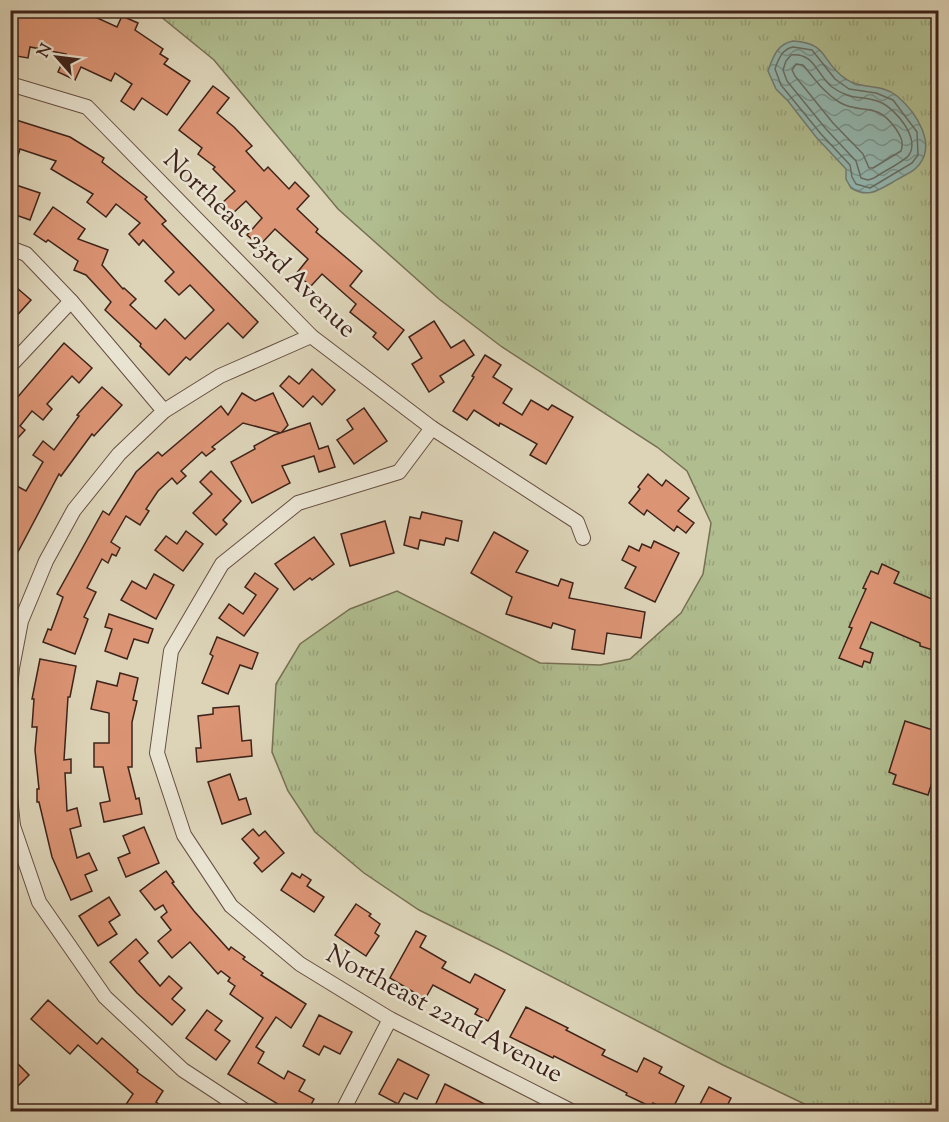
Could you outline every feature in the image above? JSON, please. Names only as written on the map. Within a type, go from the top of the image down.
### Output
[{"type":"street","name":"Northeast 23rd Avenue","points":[[10,84],[87,107],[311,336],[432,428],[577,522],[583,538]]},
{"type":"street","points":[[10,248],[26,254],[71,301],[164,411]]},
{"type":"street","points":[[10,366],[71,301]]},
{"type":"street","points":[[10,688],[21,621],[46,561],[74,510],[119,454],[164,411],[220,376],[311,336]]},
{"type":"street","name":"Northeast 22nd Avenue","points":[[432,428],[399,472],[298,503],[222,564],[171,651],[157,753],[184,835],[231,906],[300,964],[390,1019],[573,1112]]},
{"type":"street","points":[[10,797],[12,825],[39,902],[105,997],[183,1070],[247,1112]]},
{"type":"street","points":[[342,1112],[390,1019]]},
{"type":"green space","points":[[154,11],[938,11],[938,1111],[819,1111],[723,1065],[419,910],[364,873],[315,832],[288,791],[272,752],[276,684],[300,644],[350,609],[397,591],[540,663],[600,665],[630,659],[681,613],[703,574],[711,523],[687,471],[657,447],[502,347],[439,299],[338,209],[214,60]]},
{"type":"water","points":[[793,41],[813,45],[819,49],[838,73],[846,79],[858,84],[885,89],[904,103],[917,120],[925,140],[923,159],[916,168],[872,192],[862,193],[851,188],[846,179],[846,169],[776,89],[768,71],[779,48]]},
{"type":"building","points":[[10,10],[80,10],[117,27],[122,16],[138,23],[135,30],[163,49],[160,54],[168,59],[164,64],[190,81],[167,115],[142,98],[134,110],[121,101],[132,84],[115,73],[111,81],[81,67],[75,80],[58,72],[66,54],[30,47],[28,58],[10,55],[12,39],[10,38]]},
{"type":"building","points":[[213,86],[229,98],[217,113],[252,146],[246,151],[264,171],[268,167],[289,189],[295,182],[309,196],[297,209],[318,229],[316,232],[362,271],[350,286],[404,330],[388,350],[373,337],[376,333],[350,312],[356,304],[322,274],[311,286],[296,274],[308,259],[275,229],[259,246],[247,235],[262,218],[246,201],[231,215],[221,204],[235,191],[213,169],[215,167],[198,154],[202,148],[179,130]]},
{"type":"building","points":[[13,119],[70,137],[104,158],[102,162],[147,197],[145,199],[166,221],[162,224],[258,322],[243,338],[228,323],[190,360],[186,357],[169,375],[105,310],[111,302],[86,275],[74,270],[78,261],[48,240],[46,242],[34,234],[53,207],[85,229],[78,239],[108,250],[102,265],[123,289],[136,299],[130,305],[156,329],[165,319],[185,339],[214,310],[190,285],[179,295],[165,281],[174,272],[143,240],[139,245],[129,234],[140,223],[116,204],[106,217],[87,202],[93,194],[51,169],[56,161],[20,149],[13,172],[10,172],[10,127]]},
{"type":"building","points":[[10,183],[40,193],[30,220],[10,213]]},
{"type":"building","points":[[10,282],[31,300],[10,323]]},
{"type":"building","points":[[434,321],[451,348],[464,340],[474,355],[440,376],[444,382],[429,392],[412,364],[422,358],[409,337]]},
{"type":"building","points":[[64,343],[92,368],[79,383],[72,376],[47,404],[52,409],[43,420],[32,411],[20,426],[25,430],[17,439],[13,435],[10,437],[10,406]]},
{"type":"building","points":[[485,355],[501,365],[493,377],[512,389],[503,403],[522,415],[531,400],[548,410],[552,405],[573,417],[546,464],[530,455],[537,444],[500,423],[499,426],[474,410],[467,420],[453,411]]},
{"type":"building","points":[[312,369],[335,390],[322,405],[313,396],[303,407],[280,386],[289,376],[299,384]]},
{"type":"building","points":[[102,387],[122,405],[94,436],[92,434],[61,476],[59,474],[10,567],[10,492],[15,485],[26,491],[43,462],[33,455],[43,441],[54,450],[79,416],[77,415]]},
{"type":"building","points":[[242,393],[255,401],[273,393],[288,425],[281,433],[243,423],[212,447],[215,449],[206,456],[202,452],[181,471],[186,476],[177,484],[172,478],[158,491],[146,509],[149,511],[140,525],[126,516],[111,542],[120,548],[116,556],[112,554],[108,563],[102,559],[87,588],[96,592],[84,617],[88,619],[75,654],[43,642],[48,629],[51,630],[63,597],[57,594],[103,511],[109,515],[136,472],[158,452],[162,456],[221,406],[228,415]]},
{"type":"building","points":[[364,408],[387,441],[354,464],[337,440],[353,429],[347,420]]},
{"type":"building","points":[[310,423],[319,449],[328,446],[335,467],[319,472],[314,456],[282,466],[290,483],[252,503],[231,462],[274,435]]},
{"type":"building","points":[[211,471],[241,501],[223,520],[227,524],[216,535],[193,513],[212,494],[200,482]]},
{"type":"building","points":[[648,474],[662,486],[666,480],[689,498],[678,511],[694,523],[686,533],[677,526],[674,531],[647,510],[644,515],[629,503]]},
{"type":"building","points":[[422,512],[462,521],[458,541],[446,538],[444,545],[420,540],[418,549],[404,545],[410,517],[420,519]]},
{"type":"building","points":[[385,521],[394,553],[350,566],[341,534]]},
{"type":"building","points":[[186,531],[203,544],[183,571],[155,550],[166,536],[177,544]]},
{"type":"building","points":[[494,532],[528,551],[516,572],[558,586],[561,579],[573,583],[569,598],[645,612],[641,638],[607,633],[604,654],[572,649],[575,630],[553,623],[551,628],[506,614],[512,597],[471,573]]},
{"type":"building","points":[[314,537],[334,564],[294,590],[275,564]]},
{"type":"building","points":[[654,541],[679,553],[655,602],[625,588],[636,567],[622,560],[629,546],[639,551],[642,544],[651,548]]},
{"type":"building","points":[[882,564],[899,572],[894,583],[939,602],[939,643],[936,651],[920,646],[920,643],[871,622],[860,648],[873,653],[870,663],[864,661],[862,667],[839,658],[852,628],[849,627],[866,589],[863,588],[871,571],[878,574]]},
{"type":"building","points":[[255,573],[278,589],[244,636],[219,618],[229,604],[243,614],[256,595],[245,587]]},
{"type":"building","points":[[154,574],[174,585],[156,619],[121,600],[132,581],[146,589]]},
{"type":"building","points":[[109,614],[153,629],[148,643],[134,639],[127,659],[105,651],[112,629],[105,627]]},
{"type":"building","points":[[217,637],[258,653],[252,669],[240,665],[228,694],[202,683],[213,656],[210,654]]},
{"type":"building","points":[[40,659],[76,666],[70,697],[68,697],[64,760],[71,759],[71,773],[65,773],[67,811],[77,808],[81,826],[70,829],[77,858],[89,853],[97,870],[85,875],[92,891],[71,900],[52,857],[39,802],[37,802],[37,789],[39,789],[35,750],[37,727],[32,727],[34,699],[32,699]]},
{"type":"building","points":[[120,673],[138,678],[133,700],[137,701],[132,722],[132,767],[128,767],[142,814],[104,822],[100,803],[110,801],[103,767],[94,767],[94,743],[109,743],[109,713],[91,709],[97,681],[117,686]]},
{"type":"building","points":[[239,706],[242,741],[251,740],[252,756],[197,762],[196,748],[201,748],[198,716],[213,714],[213,708]]},
{"type":"building","points":[[905,721],[939,732],[939,781],[933,779],[928,795],[893,784],[896,775],[889,772]]},
{"type":"building","points":[[230,774],[239,800],[246,798],[251,814],[222,824],[208,782]]},
{"type":"building","points":[[144,827],[159,863],[126,877],[118,858],[130,853],[123,836]]},
{"type":"building","points":[[253,829],[259,836],[265,831],[284,853],[262,872],[254,863],[259,858],[242,839]]},
{"type":"building","points":[[166,871],[174,882],[172,883],[194,911],[229,950],[231,947],[263,973],[261,975],[306,1004],[291,1028],[276,1017],[256,1047],[264,1052],[258,1063],[284,1079],[288,1071],[305,1080],[299,1091],[314,1099],[307,1112],[291,1112],[228,1074],[263,1018],[230,994],[235,986],[228,981],[230,978],[221,971],[218,974],[190,942],[172,958],[158,941],[171,930],[161,917],[167,912],[163,905],[155,910],[140,891]]},
{"type":"building","points":[[292,873],[300,878],[302,874],[311,880],[307,886],[324,897],[314,912],[281,890]]},
{"type":"building","points":[[109,897],[120,915],[109,922],[117,934],[98,946],[79,916]]},
{"type":"building","points":[[356,904],[371,914],[369,916],[380,924],[375,933],[379,936],[366,956],[335,935]]},
{"type":"building","points":[[416,931],[426,936],[420,947],[446,962],[442,968],[470,983],[475,974],[505,990],[488,1021],[475,1014],[478,1009],[433,985],[425,999],[390,978]]},
{"type":"building","points":[[136,939],[148,953],[139,961],[160,986],[169,976],[182,988],[172,999],[185,1010],[172,1025],[137,993],[110,962]]},
{"type":"building","points":[[48,1000],[97,1044],[102,1038],[138,1070],[137,1072],[163,1091],[156,1102],[170,1112],[121,1112],[133,1094],[78,1045],[70,1054],[31,1019]]},
{"type":"building","points":[[526,1007],[568,1028],[566,1030],[605,1050],[602,1055],[637,1072],[644,1058],[662,1067],[659,1073],[684,1086],[671,1112],[653,1103],[651,1107],[554,1056],[553,1058],[510,1037]]},
{"type":"building","points":[[207,1010],[222,1021],[215,1030],[230,1041],[216,1060],[186,1038]]},
{"type":"building","points":[[319,1015],[352,1032],[340,1054],[324,1046],[319,1055],[303,1046]]},
{"type":"building","points":[[10,1056],[29,1075],[10,1094]]},
{"type":"building","points":[[398,1059],[429,1075],[417,1099],[404,1093],[398,1104],[379,1094]]},
{"type":"building","points":[[445,1084],[500,1112],[432,1112]]},
{"type":"building","points":[[709,1087],[731,1098],[724,1112],[696,1112]]}]
